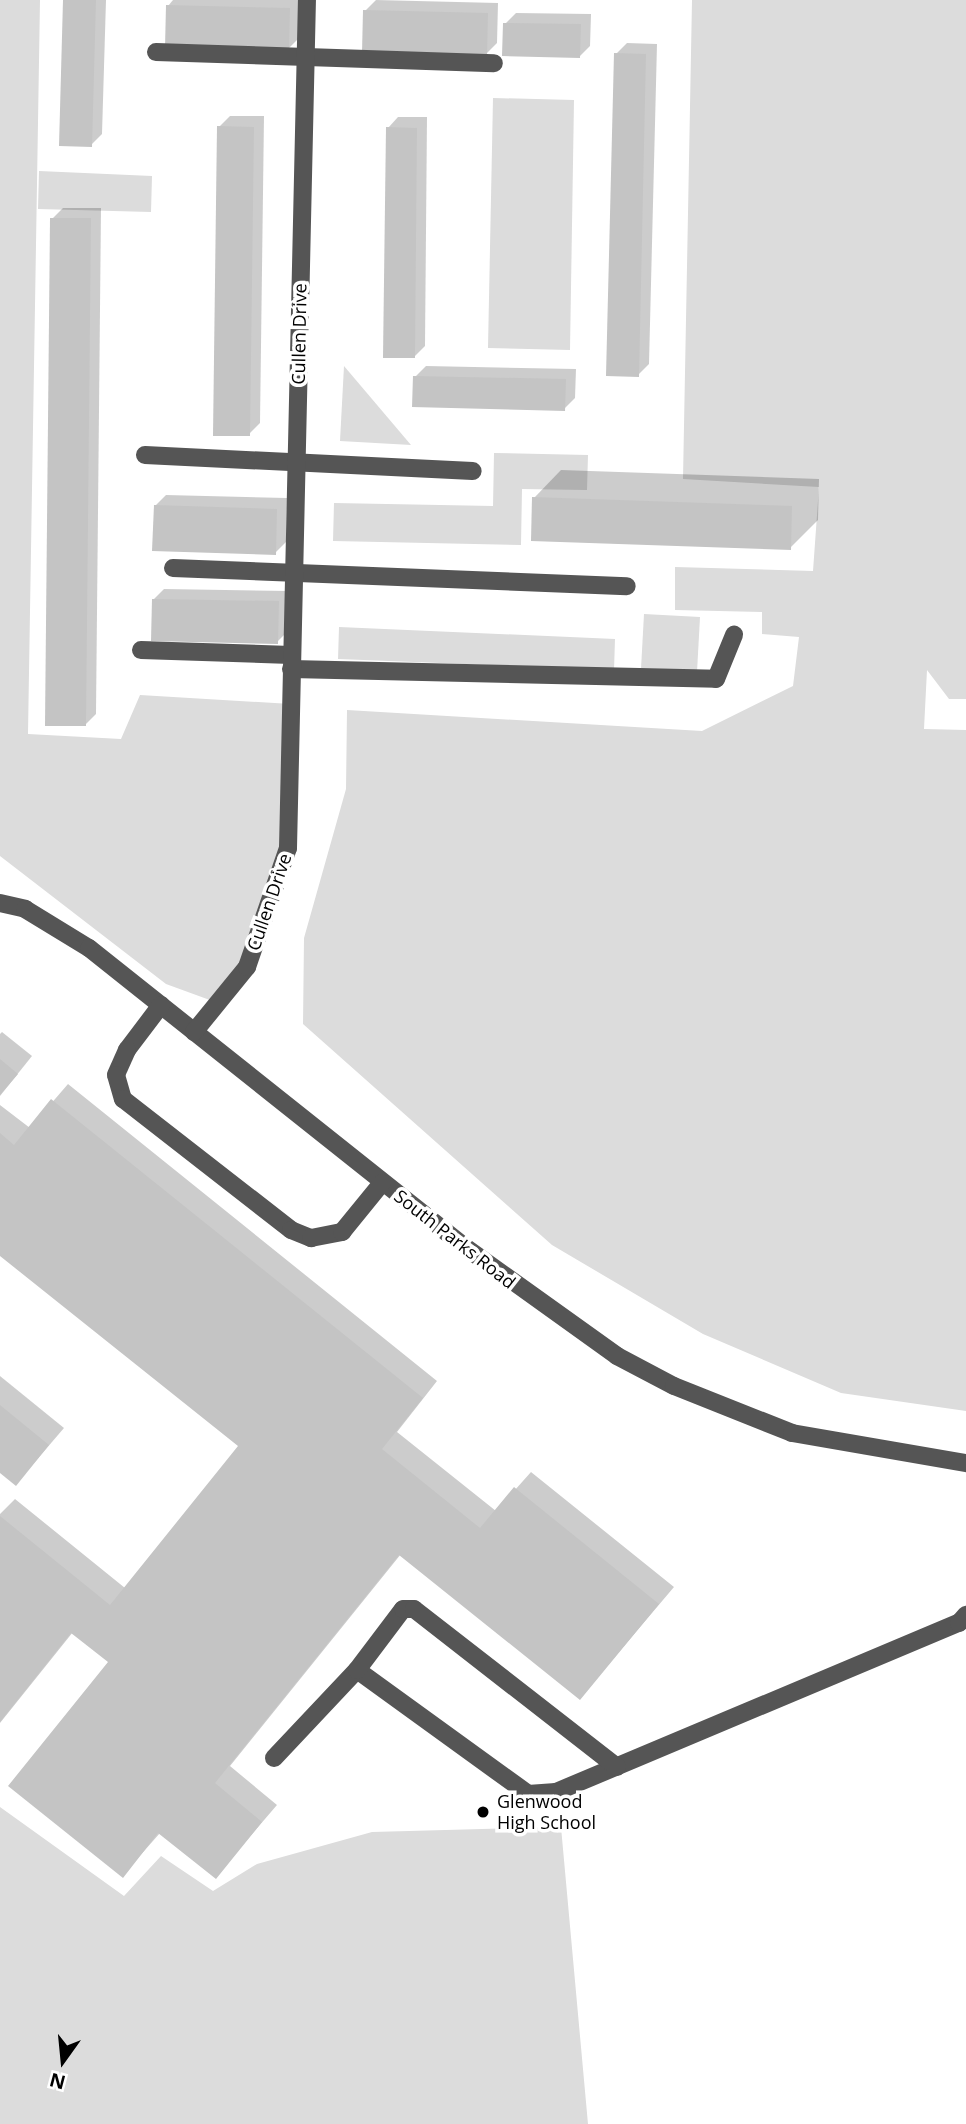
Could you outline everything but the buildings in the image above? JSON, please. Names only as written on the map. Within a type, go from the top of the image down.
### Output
[{"type":"street","name":"Cullen Drive","points":[[194,1032],[247,967],[288,848],[307,0]]},
{"type":"street","points":[[156,52],[494,63]]},
{"type":"street","points":[[145,455],[473,471]]},
{"type":"street","points":[[173,568],[627,586]]},
{"type":"street","points":[[141,650],[291,662],[716,679],[734,635]]},
{"type":"street","name":"South Parks Road","points":[[0,902],[58,926],[161,1004],[382,1182],[538,1303],[617,1356],[674,1386],[792,1433],[966,1463]]},
{"type":"street","points":[[161,1004],[121,1062],[116,1075],[122,1099],[291,1230],[312,1238],[342,1232],[382,1182]]},
{"type":"street","points":[[274,1758],[357,1670],[403,1609],[414,1609],[617,1767]]},
{"type":"street","points":[[357,1670],[528,1794],[556,1792],[959,1623],[966,1615]]},
{"type":"shaded area","points":[[0,0],[40,0],[28,734],[121,739],[140,695],[291,704],[288,848],[247,967],[218,1003],[166,984],[0,856]]},
{"type":"shaded area","points":[[692,0],[966,0],[966,699],[949,699],[927,670],[924,729],[966,730],[966,1411],[841,1393],[703,1334],[552,1245],[303,1024],[304,938],[346,789],[347,710],[702,731],[793,686],[799,637],[762,634],[762,612],[675,610],[675,567],[813,571],[819,487],[683,479]]},
{"type":"shaded area","points":[[493,98],[574,100],[570,350],[488,348]]},
{"type":"shaded area","points":[[39,171],[152,176],[151,212],[38,209]]},
{"type":"shaded area","points":[[344,366],[411,445],[340,441]]},
{"type":"shaded area","points":[[494,453],[588,455],[587,490],[522,489],[521,545],[333,541],[334,503],[493,506]]},
{"type":"shaded area","points":[[644,614],[700,617],[697,672],[641,669]]},
{"type":"shaded area","points":[[339,627],[615,639],[614,670],[338,659]]},
{"type":"shaded area","points":[[0,1807],[124,1896],[161,1856],[213,1891],[257,1864],[372,1832],[561,1827],[588,2124],[0,2124]]},
{"type":"place","name":"Glenwood High School","points":[[483,1812]]}]
